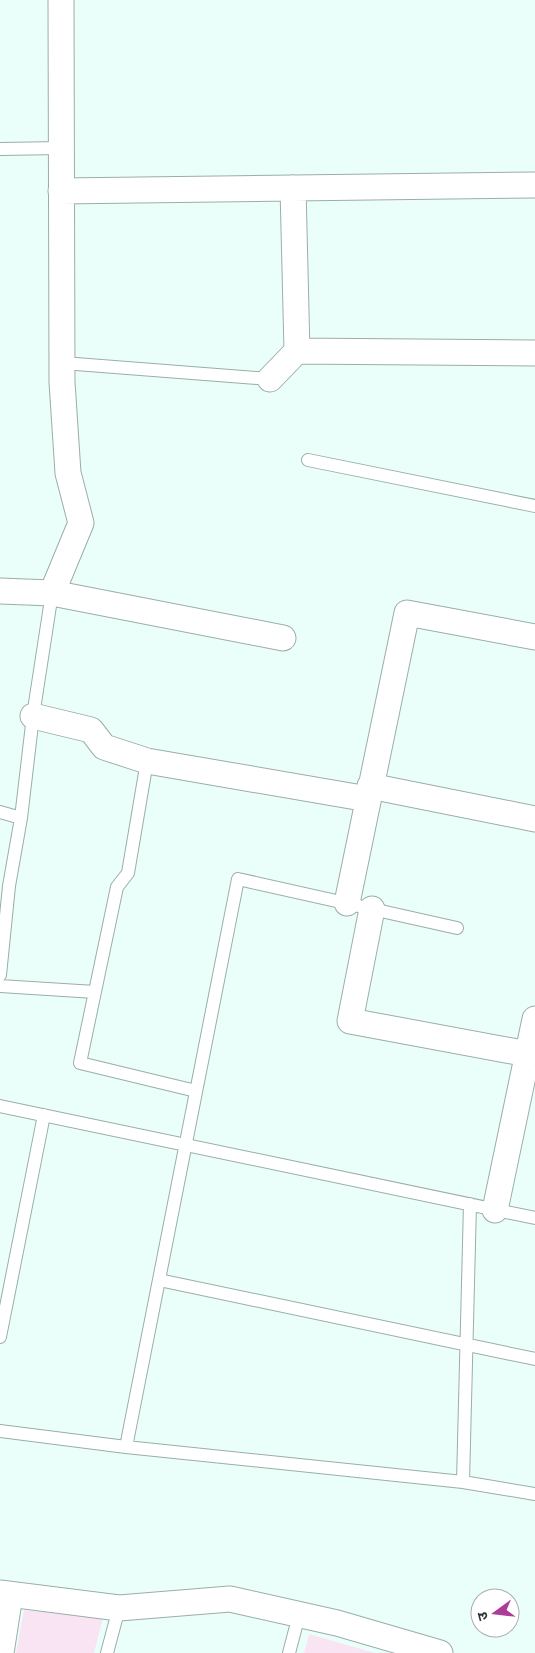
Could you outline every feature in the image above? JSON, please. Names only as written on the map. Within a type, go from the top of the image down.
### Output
[{"type":"street","points":[[52,593],[81,523],[68,473],[62,382],[61,0]]},
{"type":"street","points":[[61,191],[535,185]]},
{"type":"street","points":[[270,379],[297,351],[293,188]]},
{"type":"street","points":[[297,351],[535,353]]},
{"type":"street","points":[[0,591],[52,593],[282,638]]},
{"type":"street","points":[[347,903],[407,613],[535,637]]},
{"type":"street","points":[[33,716],[91,730],[104,747],[147,761],[369,792],[535,819]]},
{"type":"street","points":[[372,909],[350,1021],[528,1054]]},
{"type":"street","points":[[495,1210],[535,1019]]},
{"type":"street","points":[[1,1653],[5,1594],[119,1608],[230,1600],[337,1623],[439,1653]]},
{"type":"lane","points":[[0,149],[61,148]]},
{"type":"lane","points":[[63,363],[270,379]]},
{"type":"lane","points":[[308,460],[535,506]]},
{"type":"lane","points":[[0,975],[4,886],[21,818],[33,716],[52,593]]},
{"type":"lane","points":[[147,761],[128,873],[117,887],[80,1063],[196,1091]]},
{"type":"lane","points":[[0,812],[21,818]]},
{"type":"lane","points":[[126,1447],[238,879],[457,928]]},
{"type":"lane","points":[[0,986],[95,992]]},
{"type":"lane","points":[[0,1106],[535,1218]]},
{"type":"lane","points":[[0,1337],[44,1115]]},
{"type":"lane","points":[[463,1482],[470,1204]]},
{"type":"lane","points":[[159,1280],[535,1359]]},
{"type":"lane","points":[[0,1431],[126,1447],[463,1482],[535,1494]]},
{"type":"lane","points":[[107,1653],[119,1608]]},
{"type":"lane","points":[[289,1653],[298,1615]]},
{"type":"shaded area","points":[[24,1610],[103,1618],[94,1653],[16,1653]]},
{"type":"shaded area","points":[[309,1634],[375,1653],[304,1653]]}]
